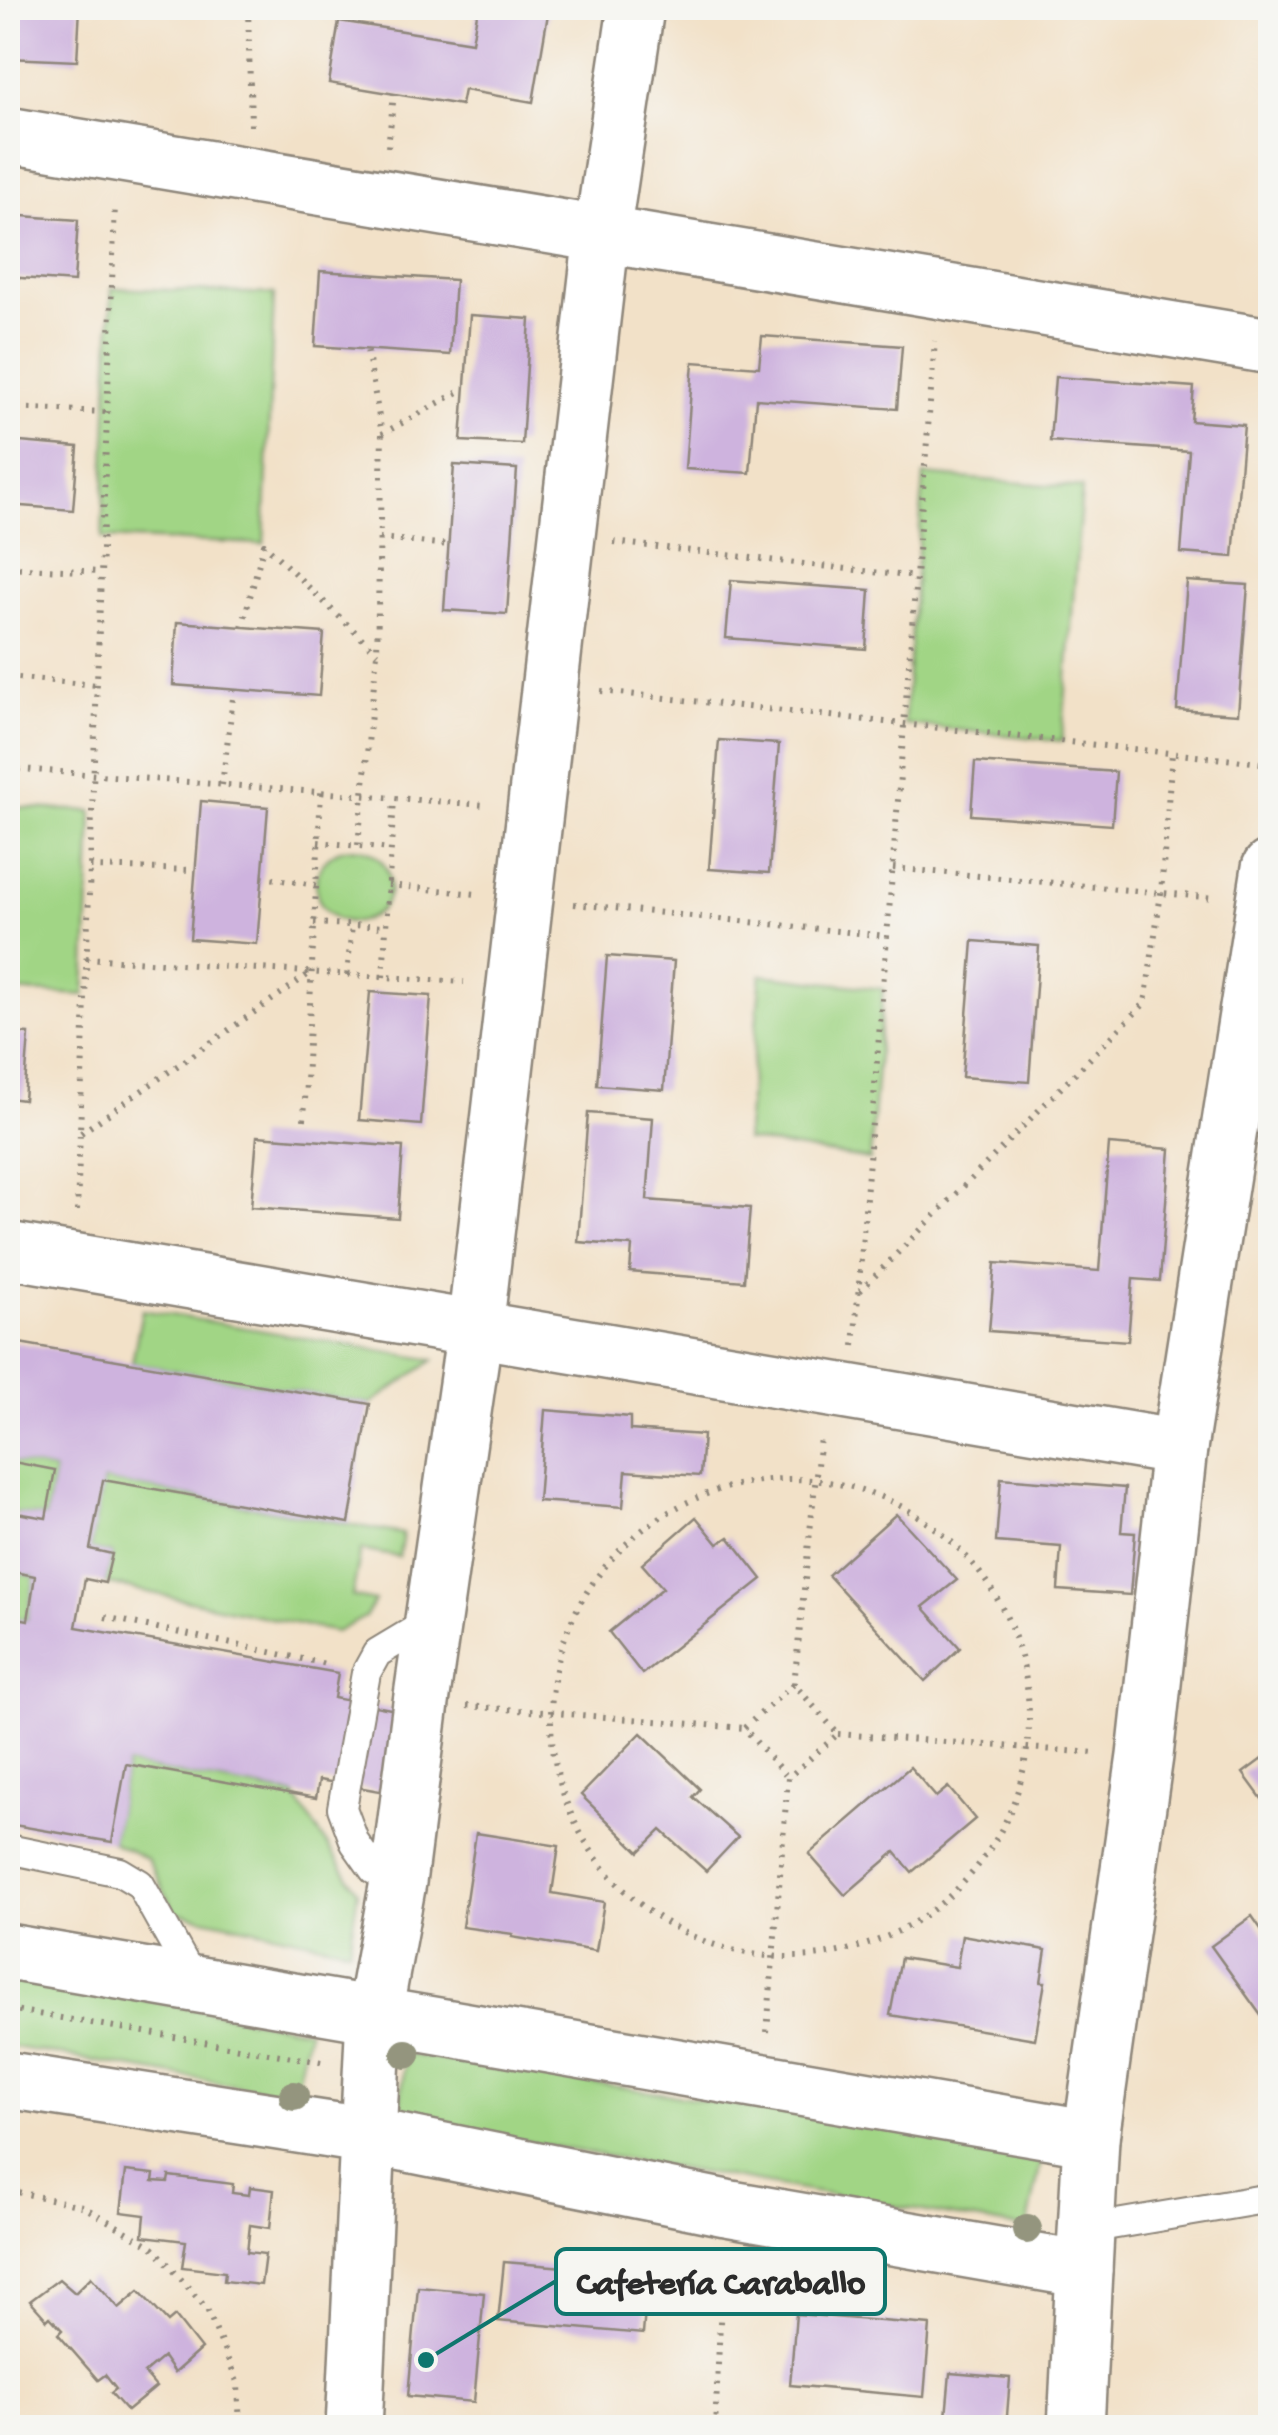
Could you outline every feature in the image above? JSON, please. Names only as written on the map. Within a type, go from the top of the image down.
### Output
[{"type":"street","points":[[354,2428],[374,2014],[398,1882],[475,1329],[602,234],[636,8]]},
{"type":"street","points":[[8,135],[1270,346]]},
{"type":"street","points":[[1076,2428],[1091,2138],[1146,1756],[1178,1448],[1268,886]]},
{"type":"street","points":[[8,1250],[1178,1448]]},
{"type":"street","points":[[8,1952],[1091,2138]]},
{"type":"street","points":[[8,2080],[368,2136],[726,2208],[1085,2249]]},
{"type":"lane","points":[[398,1882],[374,1870],[355,1843],[342,1808],[366,1672],[377,1653],[433,1619]]},
{"type":"lane","points":[[8,1850],[120,1872],[140,1884],[196,1984]]},
{"type":"lane","points":[[1085,2249],[1270,2198]]},
{"type":"path","points":[[248,8],[252,176]]},
{"type":"path","points":[[75,1262],[116,153]]},
{"type":"path","points":[[744,1728],[794,1684],[815,1478],[859,1292],[939,290]]},
{"type":"path","points":[[358,846],[377,653],[382,434],[366,349]]},
{"type":"path","points":[[382,434],[464,389]]},
{"type":"path","points":[[8,408],[107,412]]},
{"type":"path","points":[[567,536],[916,576]]},
{"type":"path","points":[[379,538],[448,545]]},
{"type":"path","points":[[242,627],[264,544],[377,653]]},
{"type":"path","points":[[8,567],[100,572]]},
{"type":"path","points":[[8,677],[96,685]]},
{"type":"path","points":[[550,685],[1270,764]]},
{"type":"path","points":[[222,785],[234,690]]},
{"type":"path","points":[[859,1292],[1144,1002],[1161,893],[1172,753]]},
{"type":"path","points":[[8,768],[536,809]]},
{"type":"path","points":[[304,1120],[321,792]]},
{"type":"path","points":[[382,977],[394,798]]},
{"type":"path","points":[[318,842],[391,848]]},
{"type":"path","points":[[90,867],[195,870]]},
{"type":"path","points":[[893,868],[1161,893],[1268,886]]},
{"type":"path","points":[[262,878],[316,885]]},
{"type":"path","points":[[388,885],[887,936]]},
{"type":"path","points":[[314,923],[386,926]]},
{"type":"path","points":[[348,974],[352,924]]},
{"type":"path","points":[[86,958],[515,985]]},
{"type":"path","points":[[80,1133],[311,972]]},
{"type":"path","points":[[815,1478],[889,1498],[953,1541],[1000,1600],[1027,1672],[1029,1748],[1010,1817],[990,1848],[969,1878],[914,1924],[846,1951],[774,1957],[702,1942],[638,1905],[588,1851],[558,1785],[548,1712],[564,1635],[603,1566],[663,1514],[736,1484],[815,1478]]},
{"type":"path","points":[[105,1616],[366,1672]]},
{"type":"path","points":[[794,1684],[838,1734],[1146,1756]]},
{"type":"path","points":[[421,1703],[744,1728],[788,1778]]},
{"type":"path","points":[[763,2083],[788,1778],[838,1734]]},
{"type":"path","points":[[8,2190],[82,2206],[153,2247],[206,2309],[238,2384],[240,2428]]},
{"type":"path","points":[[715,2428],[726,2208]]},
{"type":"path","points":[[8,2410],[21,2428]]},
{"type":"green space","points":[[112,288],[274,294],[264,544],[102,538]]},
{"type":"green space","points":[[924,475],[1082,488],[1062,741],[904,724]]},
{"type":"green space","points":[[8,807],[92,811],[85,995],[8,991]]},
{"type":"green space","points":[[353,848],[379,859],[390,885],[379,911],[353,922],[327,911],[316,885],[327,859]]},
{"type":"green space","points":[[761,975],[883,989],[870,1160],[745,1140]]},
{"type":"green space","points":[[142,1310],[434,1360],[370,1404],[132,1363]]},
{"type":"green space","points":[[8,1461],[55,1470],[46,1518],[8,1512]]},
{"type":"green space","points":[[103,1480],[403,1534],[399,1557],[361,1550],[352,1596],[375,1601],[365,1617],[336,1632],[105,1583],[112,1554],[90,1549]]},
{"type":"green space","points":[[8,1571],[35,1576],[28,1620],[8,1616]]},
{"type":"green space","points":[[126,1764],[294,1795],[358,1891],[349,1949],[175,1912],[147,1859],[112,1842]]},
{"type":"green space","points":[[8,1974],[308,2030],[294,2096],[8,2046]]},
{"type":"green space","points":[[406,2054],[1043,2152],[1027,2229],[398,2120]]},
{"type":"building","points":[[8,8],[80,8],[77,61],[8,58]]},
{"type":"building","points":[[478,8],[549,8],[533,102],[464,90],[461,105],[329,83],[339,21],[472,42]]},
{"type":"building","points":[[8,215],[78,220],[74,282],[8,277]]},
{"type":"building","points":[[320,271],[455,280],[450,355],[315,346]]},
{"type":"building","points":[[470,315],[530,319],[522,444],[461,441]]},
{"type":"building","points":[[762,336],[902,346],[897,409],[756,399],[750,473],[685,469],[693,362],[759,367]]},
{"type":"building","points":[[1055,377],[1194,387],[1191,421],[1244,425],[1233,557],[1181,553],[1189,451],[1050,441]]},
{"type":"building","points":[[8,441],[78,447],[73,510],[8,505]]},
{"type":"building","points":[[454,465],[517,469],[507,614],[444,610]]},
{"type":"building","points":[[731,580],[870,590],[866,649],[726,638]]},
{"type":"building","points":[[1187,581],[1248,585],[1238,714],[1177,710]]},
{"type":"building","points":[[177,622],[324,633],[319,696],[173,685]]},
{"type":"building","points":[[719,740],[779,744],[769,873],[709,869]]},
{"type":"building","points":[[975,762],[1116,772],[1112,825],[971,815]]},
{"type":"building","points":[[201,801],[268,807],[257,944],[190,939]]},
{"type":"building","points":[[973,941],[1039,946],[1029,1082],[962,1077]]},
{"type":"building","points":[[607,956],[674,961],[664,1090],[597,1085]]},
{"type":"building","points":[[370,992],[431,996],[421,1125],[359,1120]]},
{"type":"building","points":[[8,1033],[29,1034],[24,1100],[8,1098]]},
{"type":"building","points":[[588,1113],[653,1118],[647,1200],[750,1208],[744,1281],[630,1272],[632,1246],[578,1242]]},
{"type":"building","points":[[257,1136],[403,1147],[398,1218],[251,1207]]},
{"type":"building","points":[[1109,1144],[1170,1149],[1160,1281],[1133,1279],[1128,1341],[989,1331],[995,1263],[1099,1271]]},
{"type":"building","points":[[8,1341],[370,1404],[349,1523],[103,1480],[90,1549],[112,1554],[105,1583],[85,1579],[76,1627],[338,1673],[334,1698],[401,1711],[385,1792],[319,1780],[316,1798],[126,1764],[112,1842],[8,1824],[8,1616],[28,1620],[35,1576],[8,1571],[8,1564],[17,1513],[46,1518],[55,1470],[8,1461]]},
{"type":"building","points":[[545,1410],[630,1417],[630,1430],[703,1435],[700,1476],[626,1471],[623,1507],[538,1501]]},
{"type":"building","points":[[1001,1478],[1125,1488],[1121,1532],[1135,1533],[1130,1595],[1058,1590],[1061,1547],[996,1542]]},
{"type":"building","points":[[896,1514],[957,1580],[923,1607],[960,1648],[925,1681],[828,1575]]},
{"type":"building","points":[[696,1517],[718,1544],[729,1537],[762,1579],[642,1674],[609,1632],[663,1588],[642,1564]]},
{"type":"building","points":[[641,1733],[700,1789],[693,1797],[738,1837],[706,1871],[661,1830],[639,1852],[581,1795]]},
{"type":"building","points":[[1270,1753],[1270,1810],[1243,1773]]},
{"type":"building","points":[[910,1767],[936,1797],[948,1787],[975,1819],[912,1872],[895,1852],[845,1895],[809,1854]]},
{"type":"building","points":[[476,1833],[559,1846],[552,1893],[604,1902],[596,1951],[462,1927]]},
{"type":"building","points":[[1252,1916],[1270,1942],[1270,2028],[1211,1946]]},
{"type":"building","points":[[962,1935],[1046,1950],[1035,2039],[890,2015],[901,1958],[957,1967]]},
{"type":"building","points":[[126,2171],[154,2174],[153,2181],[168,2182],[169,2176],[233,2184],[232,2193],[249,2195],[250,2187],[274,2190],[270,2228],[250,2225],[247,2252],[265,2254],[261,2285],[224,2281],[225,2272],[182,2267],[186,2241],[143,2236],[145,2215],[121,2212]]},
{"type":"building","points":[[504,2262],[648,2274],[643,2334],[498,2321]]},
{"type":"building","points":[[91,2277],[119,2308],[139,2291],[168,2322],[175,2316],[201,2349],[174,2373],[163,2357],[144,2373],[156,2387],[127,2411],[111,2393],[116,2389],[105,2375],[98,2380],[58,2334],[62,2330],[30,2301],[59,2279],[75,2293]]},
{"type":"building","points":[[418,2287],[484,2293],[474,2402],[408,2396]]},
{"type":"building","points":[[796,2314],[930,2325],[924,2397],[790,2385]]},
{"type":"building","points":[[950,2373],[1010,2378],[1006,2428],[945,2428]]},
{"type":"place","name":"Cafetería Caraballo","points":[[426,2360]]}]
